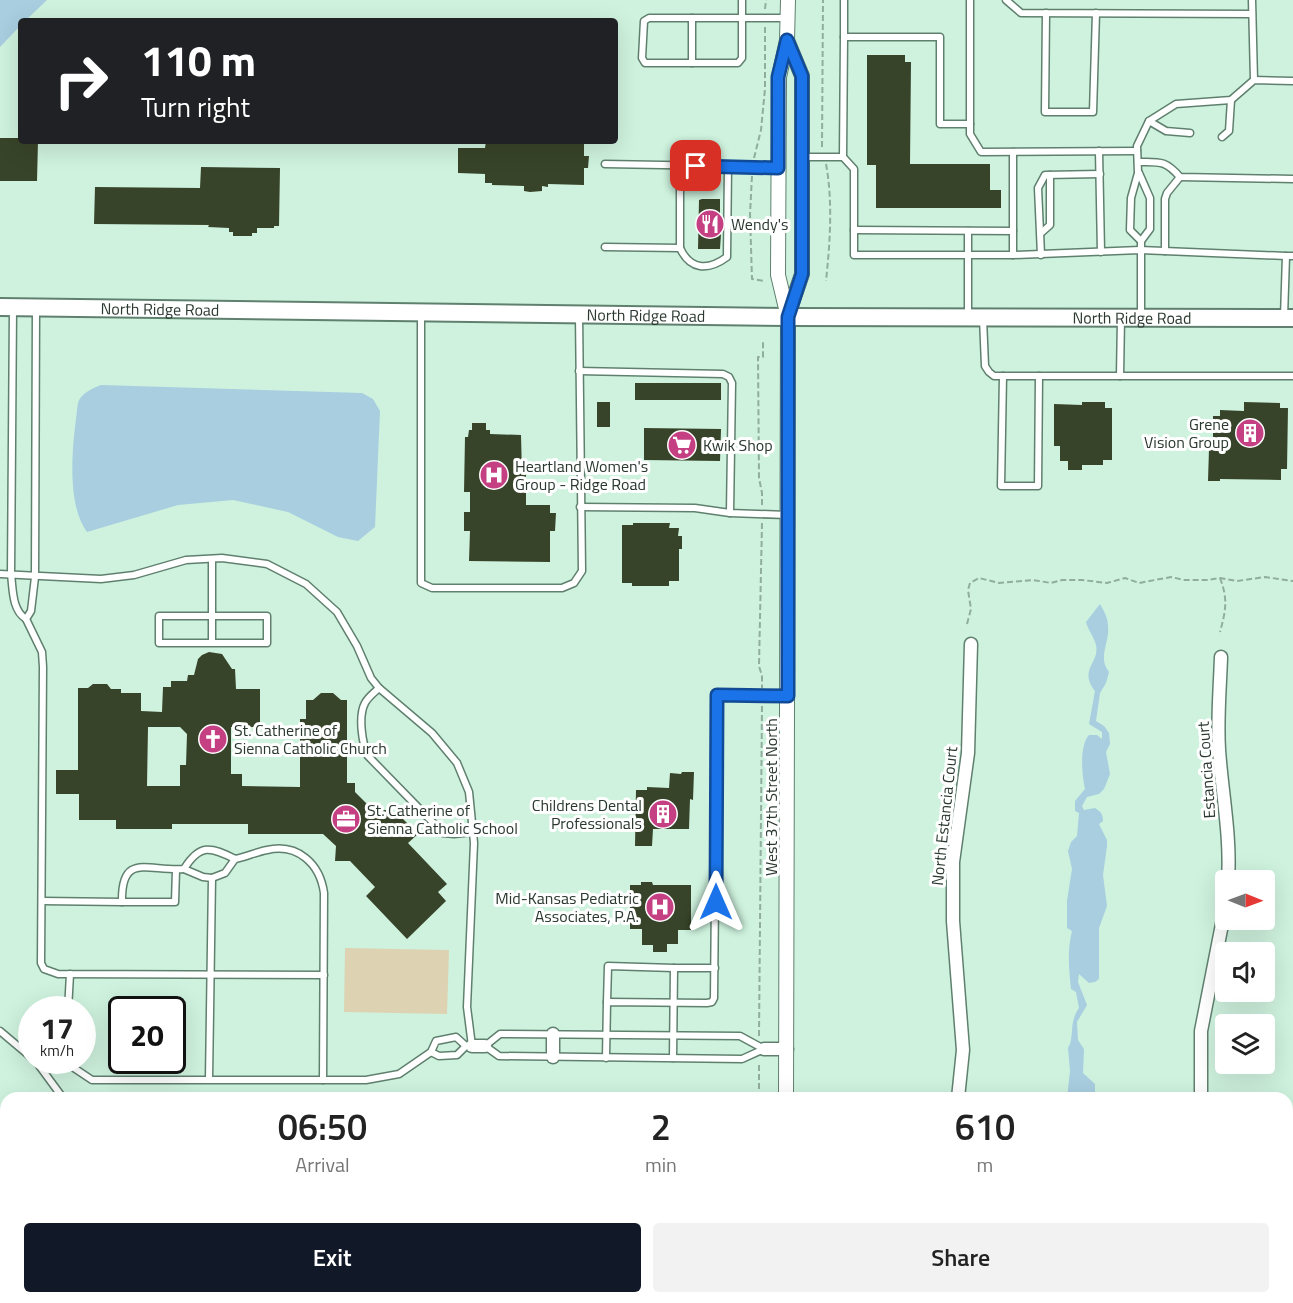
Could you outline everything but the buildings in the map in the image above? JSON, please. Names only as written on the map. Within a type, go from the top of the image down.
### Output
[{"type":"main road","name":"North Ridge Road","points":[[6,307],[788,317],[1289,318]]},
{"type":"street","name":"West 37th Street North","points":[[786,1092],[788,317],[778,275],[778,77],[787,40],[788,0]]},
{"type":"street","name":"West 37th Street North","points":[[787,40],[802,76],[802,274],[788,317]]},
{"type":"street","name":"North Estancia Court","points":[[959,1092],[963,1050],[953,921],[953,862],[968,753],[971,644]]},
{"type":"street","name":"Estancia Court","points":[[1221,657],[1219,751],[1227,833],[1228,870]]},
{"type":"street","points":[[1201,1092],[1201,1031],[1221,930]]},
{"type":"street","points":[[553,1034],[553,1057]]},
{"type":"street","points":[[469,1046],[485,1046]]},
{"type":"street","points":[[761,1049],[787,1049]]},
{"type":"lane","points":[[742,0],[742,19],[742,58],[738,63],[645,63],[642,58],[644,21],[649,18],[742,19],[788,18]]},
{"type":"lane","points":[[844,0],[843,157],[854,169],[854,255],[1041,255],[1140,250],[1290,256],[1289,318]]},
{"type":"lane","points":[[970,0],[970,134],[981,152],[1137,151]]},
{"type":"lane","points":[[1006,0],[1021,13],[1252,15]]},
{"type":"lane","points":[[1252,0],[1254,80]]},
{"type":"lane","points":[[1046,13],[1045,112],[1093,112],[1095,13]]},
{"type":"lane","points":[[692,18],[692,63]]},
{"type":"lane","points":[[844,37],[940,37],[940,124],[970,124]]},
{"type":"lane","points":[[1141,241],[1130,230],[1131,198],[1138,173],[1137,146],[1149,122],[1176,104],[1231,100],[1254,80],[1293,81]]},
{"type":"lane","points":[[1222,137],[1229,131],[1231,100]]},
{"type":"lane","points":[[1149,122],[1166,131],[1190,133]]},
{"type":"lane","points":[[1013,152],[1013,255]]},
{"type":"lane","points":[[1099,152],[1101,252]]},
{"type":"lane","points":[[802,157],[843,157]]},
{"type":"lane","points":[[1138,162],[1168,164],[1180,177],[1293,179]]},
{"type":"lane","points":[[605,164],[778,168]]},
{"type":"lane","points":[[680,165],[680,248],[685,259],[699,266],[715,265],[727,257],[728,166]]},
{"type":"lane","points":[[1138,173],[1150,198],[1150,229],[1141,241],[1140,250],[1141,318]]},
{"type":"lane","points":[[1041,255],[1038,188],[1046,175],[1100,174]]},
{"type":"lane","points":[[1041,233],[1050,225],[1050,175]]},
{"type":"lane","points":[[1165,251],[1165,199],[1180,177]]},
{"type":"lane","points":[[854,230],[1013,231]]},
{"type":"lane","points":[[968,231],[968,255],[975,317],[985,366],[994,376],[1293,376]]},
{"type":"lane","points":[[605,247],[680,248]]},
{"type":"lane","points":[[6,307],[13,596],[19,614],[26,619],[42,652],[43,668],[41,963],[50,973],[70,974],[324,975]]},
{"type":"lane","points":[[26,619],[31,611],[35,577],[36,308]]},
{"type":"lane","points":[[421,312],[421,583],[432,588],[562,588],[574,583],[582,571],[579,314]]},
{"type":"lane","points":[[1120,376],[1121,317]]},
{"type":"lane","points":[[579,371],[723,374],[729,377],[732,383],[730,513]]},
{"type":"lane","points":[[1003,376],[1001,486],[1038,486],[1039,376]]},
{"type":"lane","points":[[580,507],[694,508],[730,513],[788,514]]},
{"type":"lane","points":[[0,574],[101,579],[134,575],[186,560],[222,558],[267,564],[306,584],[337,612],[357,646],[371,678],[379,688],[432,733],[457,763],[469,792],[473,832],[467,1007],[469,1046]]},
{"type":"lane","points":[[212,559],[212,643]]},
{"type":"lane","points":[[159,615],[267,616],[267,643],[212,643],[159,643],[159,615]]},
{"type":"lane","points":[[379,688],[366,702],[363,711],[363,744],[368,756],[444,833],[473,832]]},
{"type":"lane","points":[[607,1002],[712,1002],[715,968],[717,695],[788,696]]},
{"type":"lane","points":[[184,869],[196,853],[209,849],[218,850],[235,859]]},
{"type":"lane","points":[[122,902],[122,884],[128,872],[137,867],[184,869],[203,877],[212,878],[225,873],[235,859],[269,849],[290,850],[306,857],[316,867],[322,879],[324,893],[323,1080]]},
{"type":"lane","points":[[42,901],[175,902],[176,870]]},
{"type":"lane","points":[[209,1079],[212,878]]},
{"type":"lane","points":[[606,1058],[608,966],[715,968]]},
{"type":"lane","points":[[674,968],[674,1058]]},
{"type":"lane","points":[[69,996],[70,974]]},
{"type":"lane","points":[[0,1031],[18,1046]]},
{"type":"lane","points":[[500,1034],[740,1036],[761,1049],[742,1059],[606,1058],[499,1056],[485,1046],[500,1034]]},
{"type":"lane","points":[[83,1074],[92,1080],[366,1080],[399,1074],[431,1052],[436,1041],[456,1037],[469,1046]]},
{"type":"lane","points":[[431,1052],[439,1056],[458,1055],[469,1046]]},
{"type":"lane","points":[[45,1074],[58,1092]]},
{"type":"path","points":[[765,281],[752,279],[750,214],[754,150],[761,130],[765,89],[766,0]]},
{"type":"path","points":[[823,0],[822,143],[829,183],[829,255],[825,281]]},
{"type":"path","points":[[759,1092],[762,676],[759,666],[762,493],[759,478],[758,357],[764,357],[763,340]]},
{"type":"path","points":[[967,624],[971,609],[968,590],[970,583],[979,578],[999,583],[1033,580],[1040,583],[1051,583],[1062,580],[1082,580],[1107,583],[1125,578],[1139,583],[1171,577],[1208,580],[1220,578],[1237,581],[1264,577],[1293,581]]},
{"type":"path","points":[[1220,578],[1226,594],[1226,609],[1221,632]]},
{"type":"shaded area","points":[[345,948],[449,950],[447,1014],[344,1012]]},
{"type":"water","points":[[0,0],[47,0],[28,18],[18,18],[18,28],[0,47]]},
{"type":"water","points":[[101,385],[362,393],[373,399],[380,411],[375,527],[358,541],[338,537],[288,512],[233,500],[178,505],[87,532],[76,507],[72,477],[77,407],[79,400],[86,393]]},
{"type":"water","points":[[1100,604],[1108,623],[1104,661],[1109,672],[1100,693],[1096,721],[1109,733],[1110,744],[1106,752],[1110,774],[1104,789],[1099,794],[1087,797],[1082,806],[1084,810],[1095,808],[1103,817],[1103,821],[1099,824],[1107,840],[1103,875],[1107,906],[1099,928],[1099,979],[1089,983],[1079,974],[1078,982],[1087,1005],[1077,1022],[1078,1040],[1084,1049],[1083,1073],[1095,1084],[1095,1092],[1068,1092],[1070,1071],[1068,1048],[1074,1019],[1079,1008],[1076,992],[1071,989],[1069,953],[1072,931],[1067,928],[1067,901],[1072,869],[1068,851],[1071,842],[1077,836],[1079,813],[1075,811],[1075,801],[1085,789],[1082,769],[1084,746],[1089,735],[1097,735],[1102,739],[1102,732],[1089,724],[1095,691],[1090,683],[1089,672],[1095,657],[1096,645],[1086,622]]},
{"type":"place","name":"Wendy's","points":[[710,224]]},
{"type":"place","name":"Grene Vision Group","points":[[1250,433]]},
{"type":"place","name":"Kwik Shop","points":[[682,445]]},
{"type":"place","name":"Heartland Women's Group - Ridge Road","points":[[494,475]]},
{"type":"place","name":"St. Catherine of Sienna Catholic Church","points":[[213,739]]},
{"type":"place","name":"Childrens Dental Professionals","points":[[663,814]]},
{"type":"place","name":"St. Catherine of Sienna Catholic School","points":[[346,819]]},
{"type":"place","name":"Mid-Kansas Pediatric Associates, P.A.","points":[[660,907]]},
{"type":"route","points":[[696,166],[778,168],[778,77],[787,40],[802,76],[802,274],[788,317],[788,696],[717,695],[716,902]]}]
